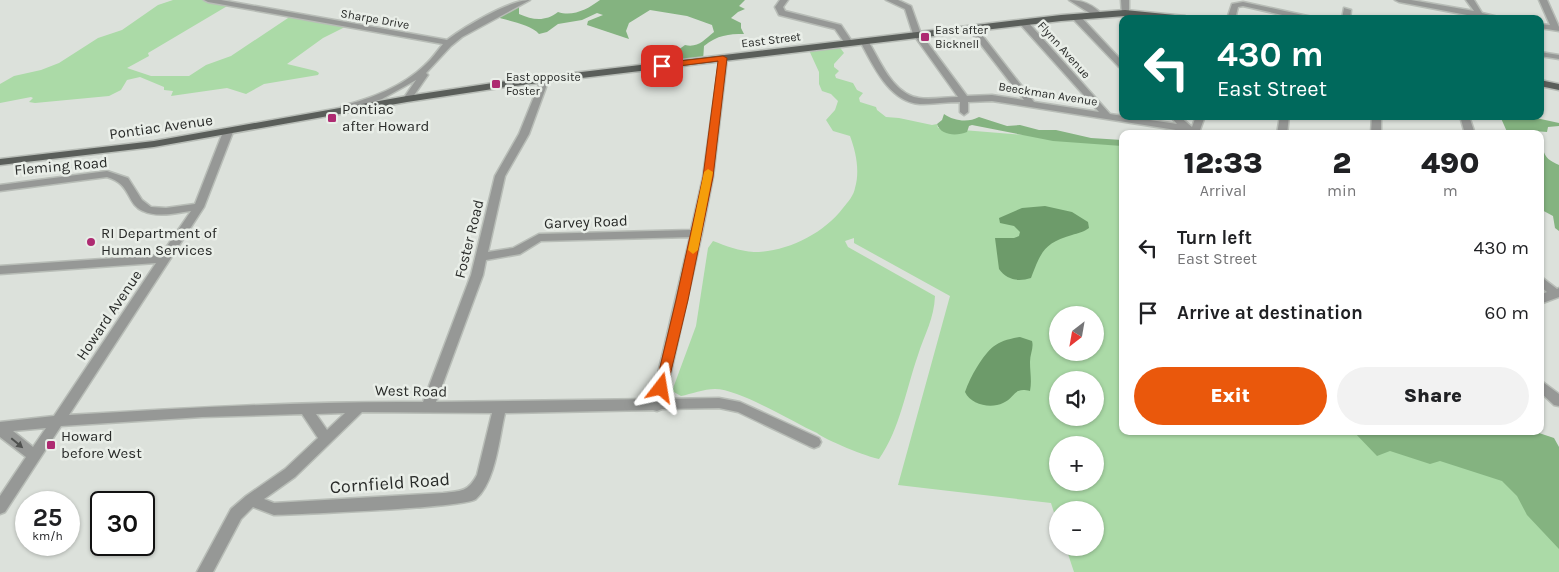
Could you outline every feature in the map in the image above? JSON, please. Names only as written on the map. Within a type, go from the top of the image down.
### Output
[{"type":"main road","name":"East Street","points":[[407,99],[545,79],[917,34],[1099,15],[1125,13],[1145,15]]},
{"type":"main road","points":[[1544,84],[1559,87]]},
{"type":"main road","name":"Pontiac Avenue","points":[[0,162],[154,144],[407,99]]},
{"type":"street","name":"Sharpe Drive","points":[[208,0],[449,43]]},
{"type":"street","name":"Pontiac Avenue","points":[[407,99],[430,65],[449,43],[484,21],[526,0]]},
{"type":"street","points":[[784,0],[779,7],[780,12],[838,27],[849,43]]},
{"type":"street","points":[[890,0],[908,8],[912,26],[964,99],[964,112]]},
{"type":"street","points":[[1072,0],[1085,5],[1099,15]]},
{"type":"street","points":[[1125,0],[1125,13],[1128,15]]},
{"type":"street","points":[[1399,0],[1484,15]]},
{"type":"street","points":[[1470,0],[1479,14]]},
{"type":"street","points":[[1543,0],[1557,29]]},
{"type":"street","points":[[1232,15],[1235,6],[1248,3],[1296,15]]},
{"type":"street","points":[[1346,15],[1347,10]]},
{"type":"street","points":[[1076,17],[1119,62]]},
{"type":"street","name":"Flynn Avenue","points":[[1023,22],[1107,116]]},
{"type":"street","points":[[1544,27],[1557,29]]},
{"type":"street","points":[[972,28],[1031,104]]},
{"type":"street","name":"Beeckman Avenue","points":[[864,41],[894,89],[905,96],[919,101],[992,98],[1119,118]]},
{"type":"street","points":[[1544,55],[1559,57]]},
{"type":"street","points":[[657,406],[697,233],[711,156],[723,58]]},
{"type":"street","name":"Pontiac Avenue","points":[[325,114],[367,102],[395,90],[430,65]]},
{"type":"street","name":"Foster Road","points":[[427,408],[476,275],[500,176],[524,134],[545,79]]},
{"type":"street","name":"Beeckman Avenue","points":[[1132,120],[1187,129]]},
{"type":"street","points":[[1178,120],[1187,129],[1195,130]]},
{"type":"street","name":"Howard Avenue","points":[[0,508],[199,207],[228,132]]},
{"type":"street","name":"Fleming Road","points":[[0,188],[107,174],[115,175],[130,185],[138,202],[148,210],[161,211],[199,207]]},
{"type":"street","name":"Garvey Road","points":[[480,258],[507,254],[524,248],[539,238],[697,233]]},
{"type":"street","points":[[0,270],[164,259]]},
{"type":"street","points":[[1544,283],[1557,292],[1544,298]]},
{"type":"street","points":[[1544,388],[1559,401]]},
{"type":"street","name":"West Road","points":[[0,427],[58,421],[359,407],[500,408],[570,405],[657,406],[730,404],[814,442]]},
{"type":"street","points":[[205,572],[236,514],[251,500],[290,473],[359,407]]},
{"type":"street","name":"Cornfield Road","points":[[251,500],[274,509],[434,500],[469,496],[478,488],[484,475],[500,408]]},
{"type":"street","points":[[306,409],[326,438]]},
{"type":"street","points":[[0,432],[7,434],[34,456]]},
{"type":"shaded area","points":[[173,0],[206,0],[229,5],[148,53],[149,56],[127,68],[151,76],[189,76],[206,65],[231,56],[291,16],[347,26],[323,38],[287,64],[316,71],[319,73],[318,75],[264,84],[246,94],[227,88],[171,96],[173,91],[164,90],[164,87],[140,77],[127,80],[121,90],[109,96],[35,103],[29,102],[33,98],[31,97],[0,103],[0,84],[14,76],[41,70],[59,63],[98,38],[122,30],[158,5]]},
{"type":"shaded area","points":[[600,0],[745,0],[739,6],[745,9],[731,18],[741,23],[744,34],[723,36],[709,42],[704,46],[703,61],[677,63],[675,55],[678,50],[685,45],[694,45],[704,40],[714,32],[712,25],[687,16],[650,10],[629,23],[626,31],[629,39],[587,25],[588,21],[603,15],[597,13],[582,20],[558,24],[547,32],[539,34],[525,25],[494,16],[519,3],[519,14],[534,19],[544,19],[558,12],[575,13]]},
{"type":"shaded area","points":[[838,45],[844,53],[834,64],[834,67],[839,71],[835,75],[836,78],[853,83],[857,90],[863,93],[859,98],[860,102],[876,107],[886,117],[932,125],[937,124],[938,128],[1119,143],[1119,435],[1460,435],[1488,462],[1559,542],[1559,572],[1074,572],[1069,556],[1104,556],[1104,501],[1049,501],[1049,503],[898,485],[950,296],[854,243],[854,238],[845,241],[848,247],[935,296],[931,319],[902,408],[892,435],[879,459],[837,444],[738,394],[715,389],[681,396],[672,391],[696,326],[708,248],[713,241],[754,252],[779,249],[803,240],[825,226],[851,198],[856,182],[856,155],[850,136],[833,131],[826,120],[835,110],[838,101],[831,94],[822,91],[819,84],[819,72],[808,48]]},
{"type":"shaded area","points":[[944,114],[961,120],[979,117],[1007,126],[1020,125],[1039,130],[1056,130],[1091,138],[1119,140],[1119,146],[1053,141],[972,125],[969,126],[967,132],[950,134],[939,128],[937,124],[942,120]]},
{"type":"shaded area","points":[[1502,120],[1544,120],[1559,123],[1559,126],[1548,127],[1547,132],[1544,130],[1506,130]]},
{"type":"shaded area","points":[[1544,152],[1548,159],[1559,165],[1559,231],[1555,228],[1553,216],[1544,211]]},
{"type":"shaded area","points":[[1045,206],[1072,212],[1088,222],[1089,228],[1049,245],[1041,255],[1031,278],[1017,280],[1009,278],[999,269],[995,238],[1014,238],[1019,236],[1020,232],[1014,226],[1000,223],[999,218],[1022,208]]},
{"type":"shaded area","points":[[1020,337],[1032,341],[1030,391],[1017,391],[1007,401],[998,405],[987,406],[976,403],[965,392],[973,373],[994,346]]},
{"type":"shaded area","points":[[1357,435],[1544,435],[1554,438],[1559,447],[1559,549],[1527,515],[1517,496],[1502,481],[1440,461],[1430,464],[1390,451],[1377,456]]},
{"type":"slow traffic","points":[[693,250],[708,172]]},
{"type":"place","name":"East after Bicknell","points":[[925,37]]},
{"type":"place","name":"East opposite Foster","points":[[496,84]]},
{"type":"place","name":"Pontiac after Howard","points":[[332,118]]},
{"type":"place","name":"RI Department of Human Services","points":[[91,242]]},
{"type":"place","name":"Howard before West","points":[[51,445]]},
{"type":"route","points":[[661,388],[708,177],[723,58],[662,66]]}]
